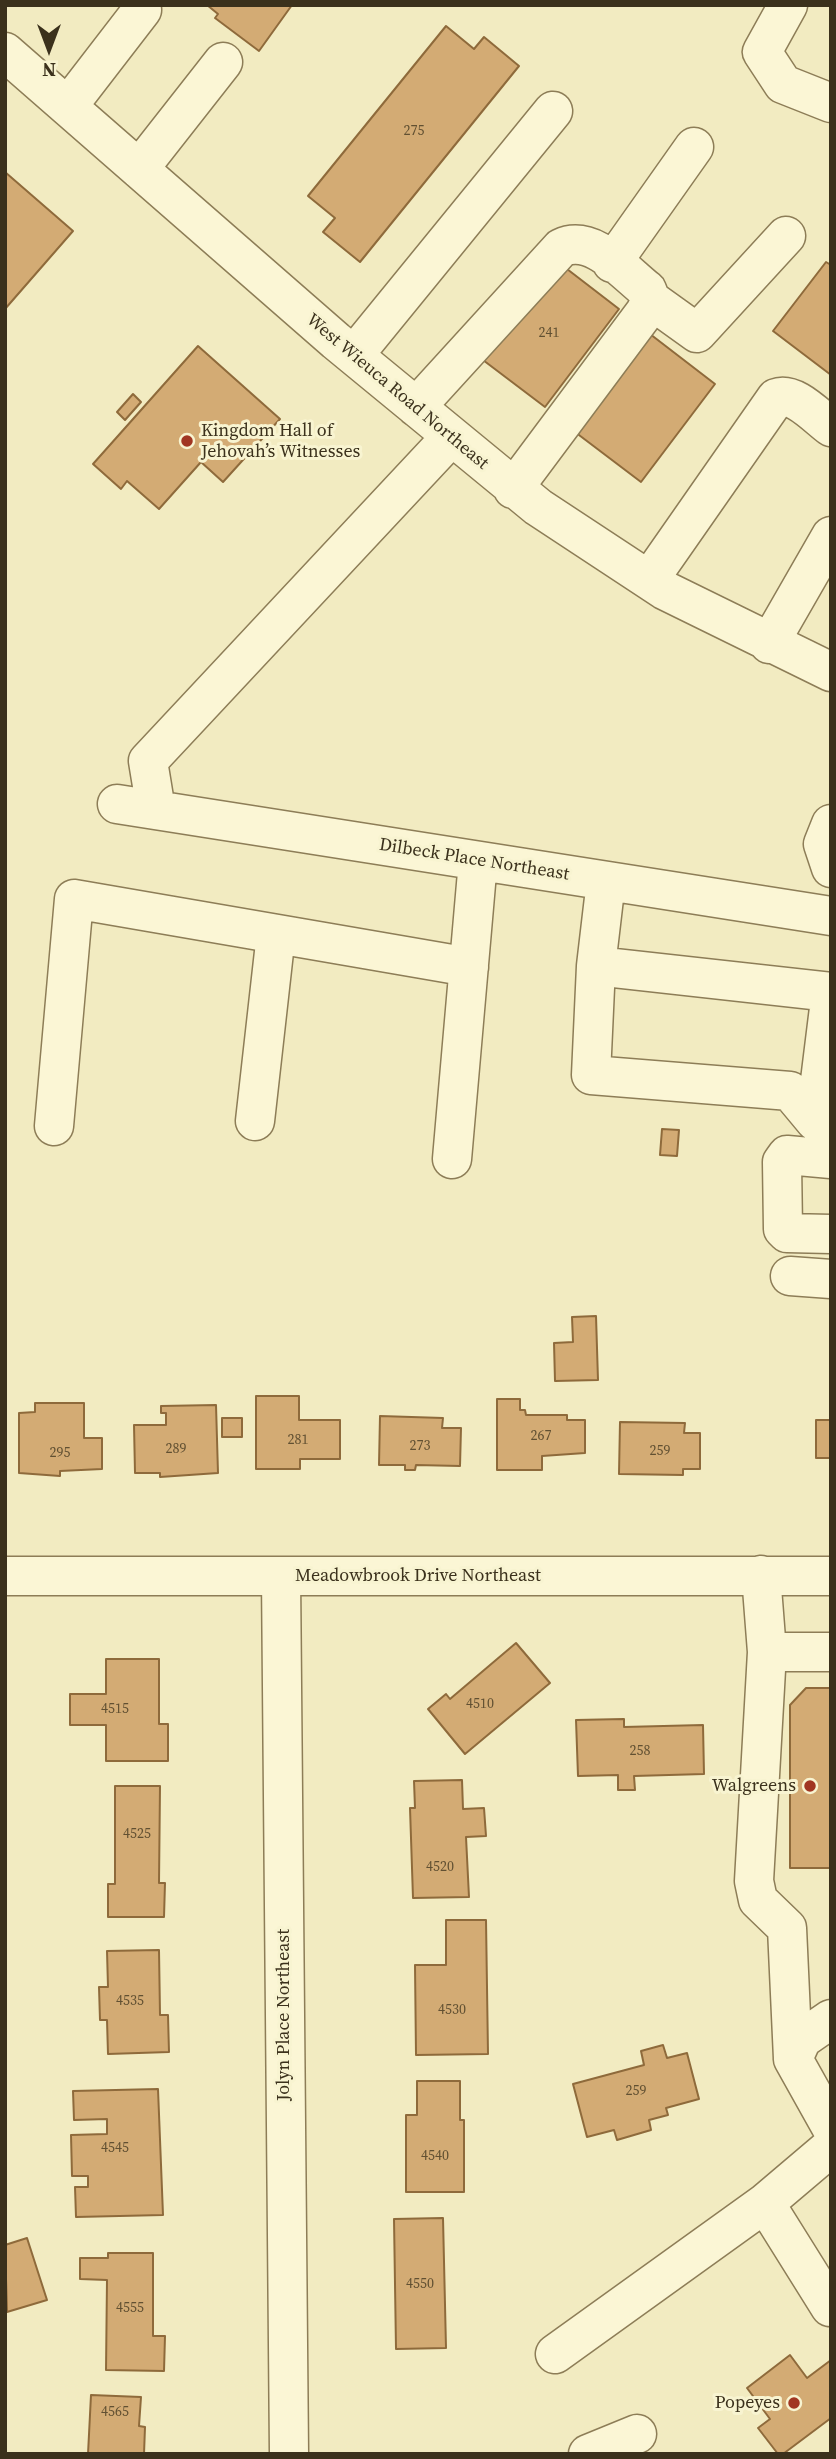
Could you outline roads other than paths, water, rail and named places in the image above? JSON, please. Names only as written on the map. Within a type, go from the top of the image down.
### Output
[{"type":"street","points":[[788,5],[762,52],[783,84],[831,103]]},
{"type":"street","points":[[68,106],[142,10]]},
{"type":"street","name":"West Wieuca Road Northeast","points":[[5,52],[354,355],[513,489],[561,524],[649,580],[769,644],[831,672]]},
{"type":"street","points":[[139,169],[223,62]]},
{"type":"street","points":[[354,355],[553,111]]},
{"type":"street","points":[[612,263],[694,147]]},
{"type":"street","points":[[416,407],[561,248],[572,243],[587,244],[647,290],[651,300],[697,333],[786,236]]},
{"type":"street","points":[[513,489],[651,300]]},
{"type":"street","points":[[649,580],[776,398],[783,395],[792,397],[831,426]]},
{"type":"street","points":[[156,810],[148,761],[451,437]]},
{"type":"street","points":[[769,644],[831,536]]},
{"type":"street","name":"Dilbeck Place Northeast","points":[[117,804],[831,916]]},
{"type":"street","points":[[831,824],[823,844],[831,868]]},
{"type":"street","points":[[452,1159],[478,861]]},
{"type":"street","points":[[606,881],[596,966],[591,1075],[789,1091],[823,1122]]},
{"type":"street","points":[[54,1126],[74,899],[469,967]]},
{"type":"street","points":[[256,1121],[276,934]]},
{"type":"street","points":[[596,966],[831,992],[823,1122]]},
{"type":"street","points":[[831,1158],[787,1155],[782,1162],[783,1229],[787,1233],[831,1234]]},
{"type":"street","points":[[790,1276],[831,1279]]},
{"type":"street","points":[[761,1575],[767,1652],[754,1881],[758,1900],[787,1928],[793,2059],[831,2127]]},
{"type":"street","name":"Meadowbrook Drive Northeast","points":[[5,1576],[831,1576]]},
{"type":"street","name":"Jolyn Place Northeast","points":[[281,1576],[289,2454]]},
{"type":"street","points":[[767,1652],[831,1652]]},
{"type":"street","points":[[793,2059],[802,2039],[831,2019]]},
{"type":"street","points":[[555,2354],[765,2203],[831,2147]]},
{"type":"street","points":[[765,2203],[830,2307]]},
{"type":"street","points":[[588,2454],[638,2434]]},
{"type":"place","name":"Kingdom Hall of Jehovah’s Witnesses","points":[[187,441]]},
{"type":"place","name":"Walgreens","points":[[810,1786]]},
{"type":"place","name":"Popeyes","points":[[794,2403]]}]
